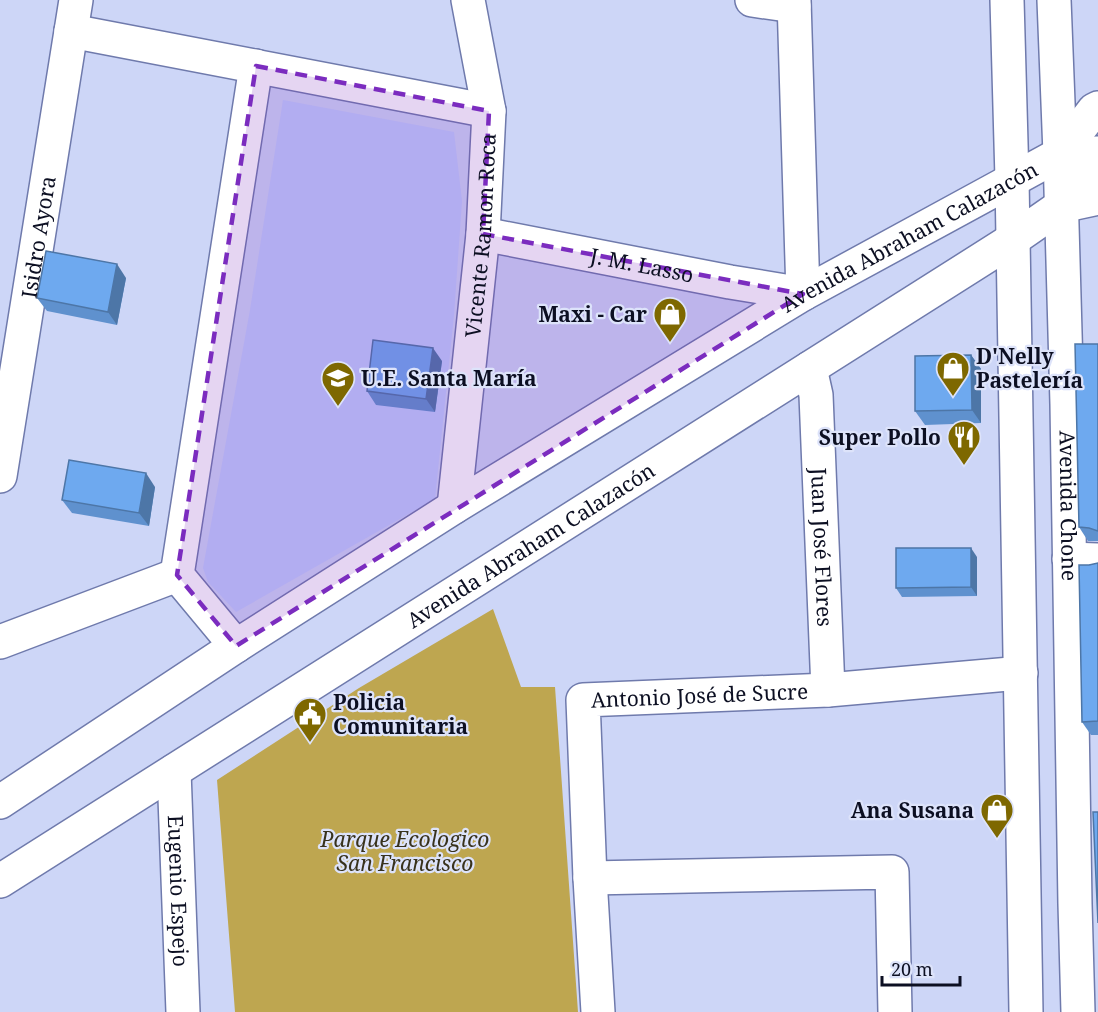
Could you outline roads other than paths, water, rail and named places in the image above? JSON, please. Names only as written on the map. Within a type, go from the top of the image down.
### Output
[{"type":"street","name":"Vicente Ramon Roca","points":[[454,507],[483,234],[489,111],[468,0]]},
{"type":"street","points":[[752,0],[794,3],[802,294]]},
{"type":"street","points":[[1007,0],[1026,1012]]},
{"type":"street","name":"Avenida Chone","points":[[1054,0],[1061,206],[1084,560],[1088,971],[1078,1012]]},
{"type":"street","points":[[74,15],[256,66],[489,111]]},
{"type":"street","name":"Isidro Ayora","points":[[0,476],[74,15]]},
{"type":"street","points":[[236,646],[177,575],[256,66]]},
{"type":"street","name":"Avenida Abraham Calazacón","points":[[0,802],[236,646],[454,507],[802,294],[1060,154],[1094,110],[1098,108]]},
{"type":"street","name":"Avenida Abraham Calazacón","points":[[1060,154],[1098,154]]},
{"type":"street","name":"Avenida Abraham Calazacón","points":[[0,881],[1012,240],[1061,206],[1098,154]]},
{"type":"street","name":"Avenida Abraham Calazacón","points":[[1061,206],[1098,198]]},
{"type":"street","name":"J. M. Lasso","points":[[483,234],[802,294]]},
{"type":"street","name":"Juan José Flores","points":[[810,368],[816,395],[828,690]]},
{"type":"street","points":[[0,642],[177,575]]},
{"type":"street","name":"Antonio José de Sucre","points":[[598,1012],[583,700],[828,690],[1021,673]]},
{"type":"street","name":"Eugenio Espejo","points":[[174,771],[183,1012]]},
{"type":"street","points":[[590,878],[892,872],[895,1012]]},
{"type":"place","name":"Maxi - Car","points":[[670,343]]},
{"type":"place","name":"D'Nelly Pastelería","points":[[953,397]]},
{"type":"place","name":"U.E. Santa María","points":[[338,407]]},
{"type":"place","name":"Super Pollo","points":[[964,466]]},
{"type":"place","name":"Policia Comunitaria","points":[[310,743]]},
{"type":"place","name":"Ana Susana","points":[[997,839]]},
{"type":"park label","name":"Parque Ecologico San Francisco","points":[[405,851]]}]
